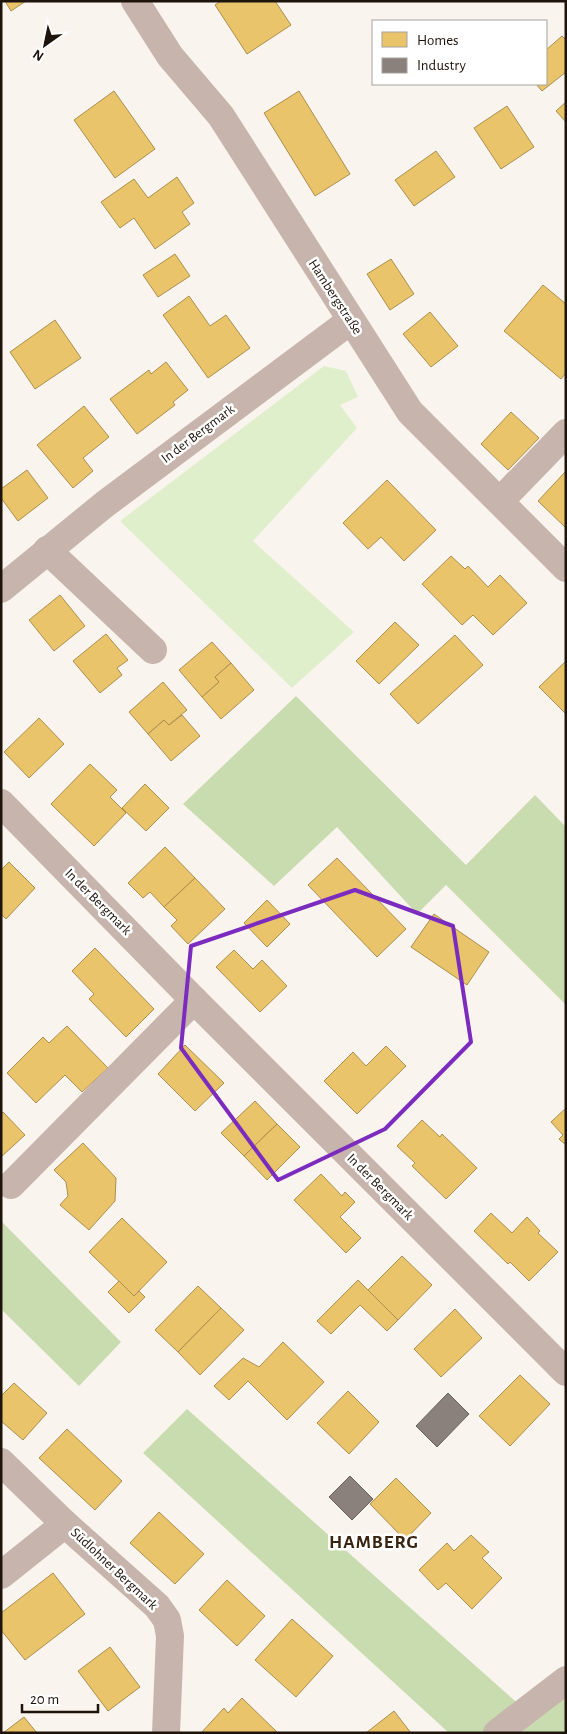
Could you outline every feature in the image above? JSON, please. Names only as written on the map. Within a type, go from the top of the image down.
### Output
[{"type":"street","name":"Hambergstraße","points":[[135,1],[170,56],[221,116],[350,321],[410,412],[566,568]]},
{"type":"street","name":"In der Bergmark","points":[[1,590],[47,550],[105,504],[350,321]]},
{"type":"street","points":[[500,501],[566,433]]},
{"type":"street","points":[[47,550],[153,650]]},
{"type":"street","name":"In der Bergmark","points":[[1,803],[194,1000],[566,1372]]},
{"type":"street","points":[[11,1185],[194,1000]]},
{"type":"street","name":"Südlohner Bergmark","points":[[1,1462],[65,1524],[157,1606],[167,1620],[170,1636],[166,1733]]},
{"type":"street","name":"Südlohner Bergmark","points":[[1,1575],[65,1524]]},
{"type":"street","points":[[497,1733],[566,1680]]},
{"type":"highlighted area","points":[[355,890],[453,926],[471,1042],[385,1129],[278,1180],[181,1048],[191,946]]},
{"type":"green space","points":[[324,366],[346,371],[358,397],[340,405],[357,428],[253,541],[354,632],[292,688],[120,521]]},
{"type":"green space","points":[[296,696],[466,865],[535,795],[566,827],[566,1005],[446,885],[417,914],[337,827],[274,886],[183,804]]},
{"type":"green space","points":[[1,1221],[121,1342],[79,1386],[1,1309]]},
{"type":"green space","points":[[187,1409],[533,1717],[566,1692],[566,1733],[498,1733],[492,1727],[482,1733],[449,1733],[143,1453]]},
{"type":"building: Homes","points":[[5,1],[26,1],[11,11]]},
{"type":"building: Homes","points":[[221,1],[275,1],[291,25],[247,54],[215,5]]},
{"type":"building: Homes","points":[[562,36],[566,40],[566,72],[542,91],[537,85],[547,85],[547,49]]},
{"type":"building: Homes","points":[[114,91],[155,149],[115,178],[74,120]]},
{"type":"building: Homes","points":[[299,91],[350,174],[315,196],[264,113]]},
{"type":"building: Homes","points":[[566,102],[566,122],[556,111]]},
{"type":"building: Homes","points":[[507,106],[534,147],[501,169],[474,128]]},
{"type":"building: Homes","points":[[436,151],[455,177],[414,206],[395,180]]},
{"type":"building: Homes","points":[[177,177],[194,203],[182,212],[190,224],[155,249],[134,218],[120,228],[101,202],[134,179],[148,198]]},
{"type":"building: Homes","points":[[175,254],[190,276],[158,297],[143,275]]},
{"type":"building: Homes","points":[[391,259],[414,294],[390,310],[367,274]]},
{"type":"building: Homes","points":[[543,285],[566,304],[566,373],[561,379],[504,331]]},
{"type":"building: Homes","points":[[189,296],[210,326],[226,315],[250,348],[208,378],[163,315]]},
{"type":"building: Homes","points":[[430,312],[458,346],[431,367],[403,334]]},
{"type":"building: Homes","points":[[55,320],[81,358],[35,389],[10,352]]},
{"type":"building: Homes","points":[[166,362],[188,390],[173,402],[175,405],[137,434],[110,399],[149,370],[151,374]]},
{"type":"building: Homes","points":[[84,406],[109,437],[83,458],[93,471],[73,488],[37,445]]},
{"type":"building: Homes","points":[[511,412],[539,438],[508,470],[481,444]]},
{"type":"building: Homes","points":[[27,470],[48,498],[18,521],[1,498],[1,489]]},
{"type":"building: Homes","points":[[566,471],[566,528],[538,501]]},
{"type":"building: Homes","points":[[387,480],[436,530],[404,561],[381,537],[368,549],[343,523]]},
{"type":"building: Homes","points":[[451,556],[465,569],[468,566],[488,587],[500,575],[527,603],[493,635],[473,615],[462,625],[422,584]]},
{"type":"building: Homes","points":[[60,595],[85,626],[54,651],[29,620]]},
{"type":"building: Homes","points":[[395,622],[419,645],[379,684],[356,661]]},
{"type":"building: Homes","points":[[106,634],[128,660],[117,668],[122,675],[100,693],[73,661]]},
{"type":"building: Homes","points":[[455,635],[483,665],[418,724],[390,694]]},
{"type":"building: Homes","points":[[212,642],[231,663],[215,677],[219,682],[202,697],[179,670]]},
{"type":"building: Homes","points":[[566,661],[566,714],[539,687]]},
{"type":"building: Homes","points":[[231,663],[254,690],[221,719],[202,697],[219,682],[215,677]]},
{"type":"building: Homes","points":[[163,682],[187,710],[169,725],[164,720],[148,734],[129,712]]},
{"type":"building: Homes","points":[[182,715],[200,736],[171,761],[148,734],[164,720],[169,725]]},
{"type":"building: Homes","points":[[39,718],[64,744],[29,778],[4,752]]},
{"type":"building: Homes","points":[[90,764],[117,790],[110,797],[126,813],[94,846],[51,804]]},
{"type":"building: Homes","points":[[145,784],[169,808],[146,831],[122,808]]},
{"type":"building: Homes","points":[[165,847],[195,878],[164,907],[150,892],[143,898],[128,883]]},
{"type":"building: Homes","points":[[337,858],[406,929],[377,957],[308,885]]},
{"type":"building: Homes","points":[[9,862],[35,888],[6,919],[1,914],[1,870]]},
{"type":"building: Homes","points":[[195,878],[225,909],[188,944],[171,926],[177,920],[164,907]]},
{"type":"building: Homes","points":[[267,900],[290,924],[267,947],[244,923]]},
{"type":"building: Homes","points":[[434,914],[489,952],[467,985],[411,947]]},
{"type":"building: Homes","points":[[95,948],[154,1009],[126,1037],[89,999],[94,994],[72,971]]},
{"type":"building: Homes","points":[[234,950],[253,969],[262,960],[287,986],[260,1012],[216,967]]},
{"type":"building: Homes","points":[[67,1026],[108,1068],[82,1092],[65,1075],[36,1103],[7,1073],[43,1037],[49,1043]]},
{"type":"building: Homes","points":[[185,1045],[224,1083],[195,1111],[158,1074]]},
{"type":"building: Homes","points":[[386,1046],[406,1066],[357,1114],[324,1081],[353,1052],[366,1066]]},
{"type":"building: Homes","points":[[255,1101],[277,1124],[244,1156],[221,1133]]},
{"type":"building: Homes","points":[[566,1108],[566,1145],[559,1139],[563,1135],[551,1122]]},
{"type":"building: Homes","points":[[3,1112],[25,1135],[1,1157],[1,1113]]},
{"type":"building: Homes","points":[[422,1120],[440,1137],[442,1134],[477,1168],[446,1199],[412,1166],[415,1163],[397,1146]]},
{"type":"building: Homes","points":[[277,1124],[300,1147],[267,1180],[244,1156]]},
{"type":"building: Homes","points":[[83,1143],[116,1178],[115,1201],[89,1230],[60,1205],[68,1196],[66,1182],[54,1170]]},
{"type":"building: Homes","points":[[321,1174],[342,1196],[345,1192],[355,1202],[340,1217],[361,1238],[346,1253],[294,1200]]},
{"type":"building: Homes","points":[[491,1213],[512,1233],[527,1217],[540,1231],[538,1233],[558,1252],[529,1281],[510,1262],[508,1264],[474,1231]]},
{"type":"building: Homes","points":[[122,1218],[167,1262],[134,1296],[89,1252]]},
{"type":"building: Homes","points":[[402,1256],[432,1285],[398,1320],[368,1290]]},
{"type":"building: Homes","points":[[358,1280],[398,1320],[387,1331],[360,1305],[331,1334],[317,1321]]},
{"type":"building: Homes","points":[[119,1281],[134,1296],[139,1291],[145,1297],[129,1313],[108,1292]]},
{"type":"building: Homes","points":[[198,1286],[221,1308],[178,1352],[155,1330]]},
{"type":"building: Homes","points":[[221,1308],[244,1330],[200,1375],[178,1352]]},
{"type":"building: Homes","points":[[455,1309],[482,1338],[441,1377],[414,1349]]},
{"type":"building: Homes","points":[[283,1342],[324,1382],[287,1420],[248,1381],[229,1400],[214,1386],[243,1358],[259,1367]]},
{"type":"building: Homes","points":[[520,1375],[550,1404],[510,1446],[479,1416]]},
{"type":"building: Homes","points":[[14,1383],[47,1413],[23,1440],[1,1421],[1,1396]]},
{"type":"building: Homes","points":[[348,1391],[379,1422],[349,1454],[317,1423]]},
{"type":"building: Homes","points":[[67,1429],[122,1481],[95,1510],[39,1458]]},
{"type":"building: Homes","points":[[396,1478],[431,1513],[405,1540],[370,1504]]},
{"type":"building: Homes","points":[[159,1512],[204,1554],[175,1584],[130,1543]]},
{"type":"building: Homes","points":[[471,1535],[489,1552],[482,1558],[502,1578],[472,1609],[446,1583],[438,1590],[419,1570],[447,1543],[454,1551]]},
{"type":"building: Homes","points":[[53,1573],[85,1614],[25,1660],[1,1630],[1,1613]]},
{"type":"building: Homes","points":[[227,1580],[265,1616],[237,1646],[199,1610]]},
{"type":"building: Homes","points":[[292,1619],[333,1656],[296,1697],[255,1660]]},
{"type":"building: Homes","points":[[110,1647],[140,1687],[108,1711],[78,1671]]},
{"type":"building: Homes","points":[[242,1698],[278,1733],[201,1733],[224,1708],[228,1713]]},
{"type":"building: Homes","points":[[394,1711],[411,1733],[366,1733]]},
{"type":"building: Homes","points":[[24,1717],[37,1733],[3,1733]]},
{"type":"building: Industry","points":[[448,1393],[469,1414],[437,1447],[416,1426]]},
{"type":"building: Industry","points":[[350,1476],[373,1499],[352,1520],[329,1497]]},
{"type":"district","name":"HAMBERG","points":[[374,1542]]}]
